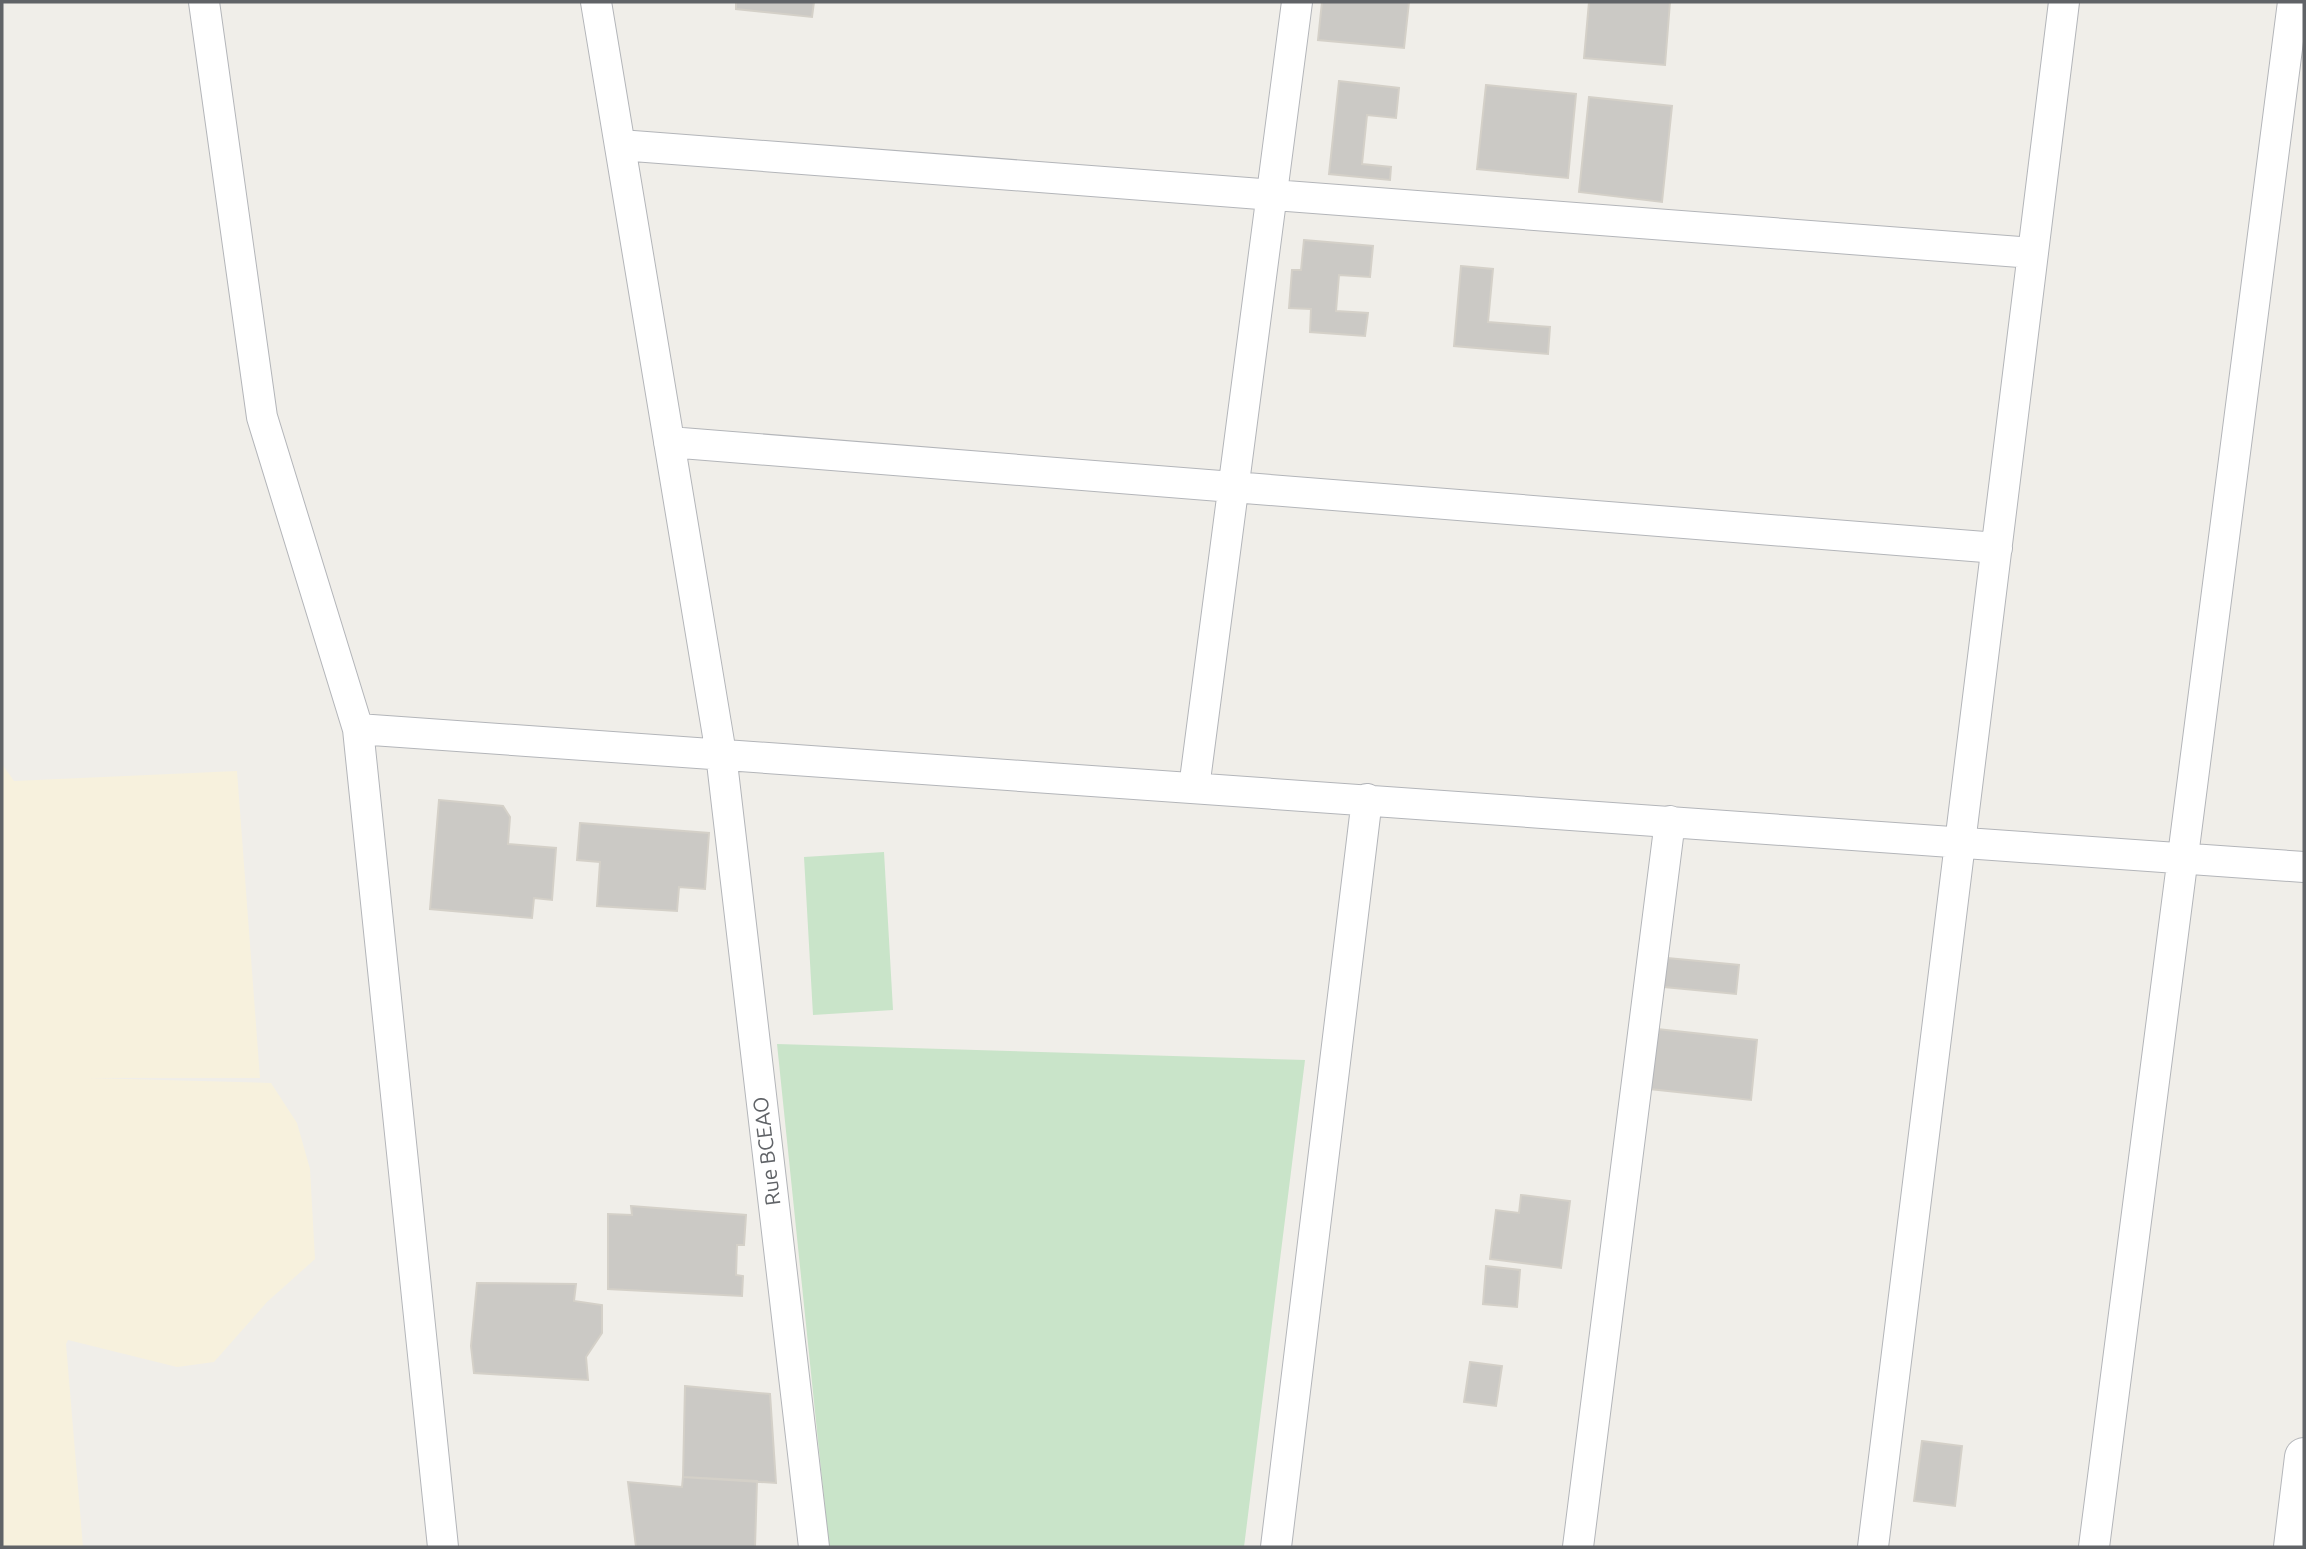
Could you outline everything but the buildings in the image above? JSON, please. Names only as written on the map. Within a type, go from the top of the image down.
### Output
[{"type":"street","points":[[204,2],[262,417],[358,729],[443,1547]]},
{"type":"street","name":"Rue BCEAO","points":[[596,2],[721,754],[814,1547]]},
{"type":"street","points":[[1194,788],[1297,2]]},
{"type":"street","points":[[1873,1547],[2064,2]]},
{"type":"street","points":[[2094,1547],[2293,2]]},
{"type":"street","points":[[620,145],[2034,253]]},
{"type":"street","points":[[669,443],[1997,548]]},
{"type":"street","points":[[358,729],[2304,867]]},
{"type":"street","points":[[1276,1547],[1367,799]]},
{"type":"street","points":[[1578,1547],[1670,821]]},
{"type":"street","points":[[2293,1547],[2304,1457]]},
{"type":"green space","points":[[884,852],[893,1010],[813,1015],[804,857]]},
{"type":"green space","points":[[777,1044],[1305,1060],[1244,1547],[829,1547]]},
{"type":"sand","points":[[2,764],[14,781],[237,771],[260,1078],[89,1078],[271,1083],[297,1123],[310,1169],[315,1259],[267,1302],[214,1362],[177,1367],[68,1340],[66,1344],[83,1547],[2,1547]]}]
